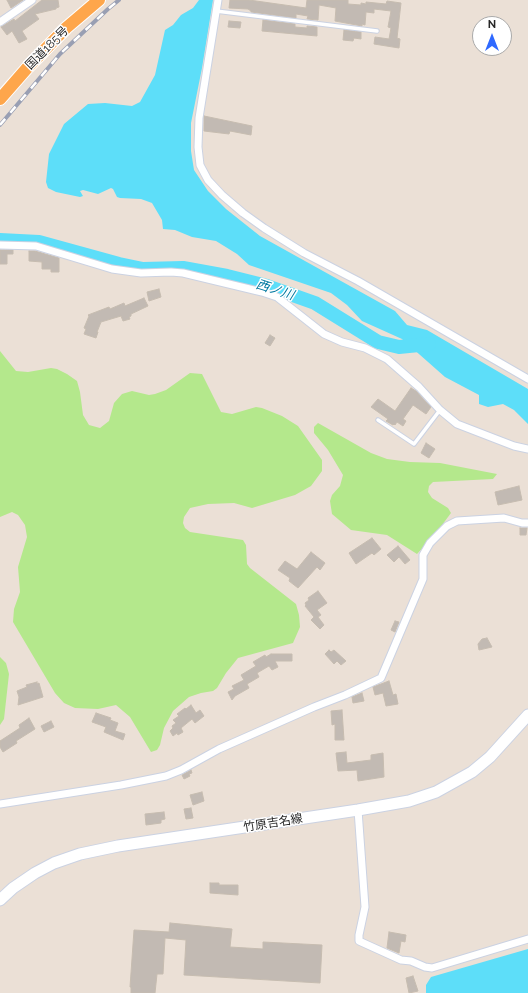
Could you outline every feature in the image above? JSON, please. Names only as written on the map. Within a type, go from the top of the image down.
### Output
[{"type":"highway","name":"国道185号","points":[[0,99],[28,67],[66,28],[99,0]]},
{"type":"main road","name":"竹原吉名線","points":[[0,900],[13,888],[35,873],[80,854],[118,846],[358,810],[409,801],[436,792],[472,772],[490,757],[528,715]]},
{"type":"street","points":[[0,22],[32,0]]},
{"type":"street","points":[[218,0],[199,118],[198,147],[200,165],[208,180],[222,195],[243,213],[304,253],[358,281],[528,379]]},
{"type":"street","points":[[0,245],[36,246],[112,269],[141,273],[182,273],[277,297],[324,334],[342,342],[366,348],[387,359],[419,387],[440,410],[457,424],[514,446],[528,449]]},
{"type":"street","points":[[0,804],[121,785],[166,776],[181,770],[219,749],[381,678],[423,579],[423,555],[430,543],[447,526],[456,521],[504,518],[528,523]]},
{"type":"street","points":[[358,810],[365,907],[359,941],[401,960],[411,961],[425,967],[432,968],[528,939]]},
{"type":"lane","points":[[216,11],[377,31]]},
{"type":"lane","points":[[378,420],[414,444],[440,410]]},
{"type":"green space","points":[[0,351],[16,371],[28,372],[51,368],[67,374],[77,381],[83,415],[89,425],[100,428],[109,421],[114,403],[122,394],[132,391],[149,395],[155,394],[166,390],[190,373],[202,374],[221,412],[232,414],[256,407],[282,416],[298,426],[322,460],[322,471],[311,486],[295,495],[252,508],[234,503],[208,504],[190,508],[184,517],[183,523],[185,528],[190,532],[243,540],[246,545],[247,564],[250,568],[296,604],[300,627],[293,643],[238,658],[226,673],[217,688],[213,691],[189,697],[173,711],[164,728],[160,745],[157,750],[151,752],[130,717],[116,705],[98,709],[75,708],[64,703],[55,693],[13,622],[14,609],[20,592],[18,567],[27,537],[25,525],[18,515],[12,512],[0,517]]},
{"type":"green space","points":[[318,423],[371,453],[387,459],[410,462],[440,463],[497,474],[493,479],[433,482],[429,486],[428,492],[432,498],[448,508],[451,513],[433,537],[417,554],[387,535],[351,530],[332,514],[330,501],[332,495],[340,486],[343,475],[328,450],[314,433],[314,427]]},
{"type":"green space","points":[[0,657],[6,663],[9,674],[4,719],[0,725]]},
{"type":"water","points":[[199,0],[213,0],[191,123],[191,151],[194,170],[208,191],[226,209],[260,236],[395,311],[407,325],[427,330],[528,389],[528,424],[514,410],[503,404],[488,407],[479,404],[479,395],[445,377],[402,339],[362,321],[347,305],[331,293],[249,265],[237,254],[216,241],[192,237],[175,230],[163,229],[162,220],[152,203],[141,199],[117,197],[111,188],[98,194],[83,190],[80,191],[83,196],[80,197],[56,192],[48,188],[46,182],[49,154],[64,124],[88,104],[105,103],[132,106],[140,102],[155,75],[165,30],[173,25],[181,15],[193,8]]},
{"type":"water","points":[[528,949],[528,993],[426,993],[426,985],[431,977]]},
{"type":"building","points":[[7,0],[23,0],[11,8]]},
{"type":"building","points":[[42,0],[58,0],[59,7],[35,14],[39,19],[22,31],[27,39],[19,43],[12,31],[7,35],[1,27],[14,19],[15,21]]},
{"type":"building","points":[[230,0],[249,0],[306,8],[307,0],[348,0],[348,4],[361,5],[361,3],[366,4],[366,2],[386,4],[387,1],[401,3],[397,38],[400,39],[399,48],[374,44],[375,37],[389,39],[391,28],[388,27],[391,11],[374,9],[374,13],[366,12],[365,25],[362,24],[362,26],[335,21],[336,8],[319,5],[318,20],[307,19],[308,16],[296,14],[296,18],[251,12],[248,9],[229,8]]},
{"type":"building","points":[[263,20],[295,24],[295,27],[317,27],[317,36],[262,31]]},
{"type":"building","points":[[229,21],[241,22],[240,28],[228,27]]},
{"type":"building","points":[[344,30],[361,32],[361,39],[354,38],[353,41],[343,40]]},
{"type":"building","points":[[204,116],[252,126],[251,135],[230,131],[229,134],[204,131]]},
{"type":"building","points":[[0,250],[13,250],[13,254],[7,254],[7,264],[0,264]]},
{"type":"building","points":[[29,251],[35,251],[59,258],[59,272],[51,272],[51,269],[42,269],[42,262],[29,261]]},
{"type":"building","points":[[159,289],[161,297],[149,301],[147,292]]},
{"type":"building","points":[[144,298],[148,306],[131,314],[129,317],[130,319],[123,321],[121,316],[101,322],[96,338],[84,334],[86,329],[84,328],[89,316],[88,315],[109,307],[110,309],[124,303],[125,306]]},
{"type":"building","points":[[270,335],[275,338],[270,346],[265,343]]},
{"type":"building","points":[[411,388],[416,391],[431,407],[426,414],[413,405],[403,419],[406,421],[403,426],[397,422],[393,425],[386,421],[388,419],[371,407],[378,399],[395,411]]},
{"type":"building","points":[[426,443],[435,449],[429,458],[421,453]]},
{"type":"building","points":[[519,486],[522,500],[498,505],[495,492]]},
{"type":"building","points":[[520,528],[527,528],[526,535],[520,535]]},
{"type":"building","points":[[372,538],[381,549],[374,555],[372,553],[356,564],[349,553]]},
{"type":"building","points":[[398,546],[410,560],[405,564],[399,557],[394,562],[387,555]]},
{"type":"building","points":[[311,552],[325,563],[320,570],[317,567],[298,588],[289,581],[290,578],[278,570],[285,561],[297,569]]},
{"type":"building","points":[[318,591],[327,603],[317,610],[321,615],[318,617],[324,625],[320,629],[311,620],[314,617],[305,606],[305,603],[309,600],[308,598]]},
{"type":"building","points":[[395,621],[399,622],[395,632],[391,630]]},
{"type":"building","points":[[487,638],[492,647],[479,650],[478,644],[482,639]]},
{"type":"building","points":[[329,650],[331,652],[334,650],[346,661],[341,665],[337,661],[334,664],[325,654]]},
{"type":"building","points":[[271,654],[292,654],[292,661],[275,661],[278,667],[272,670],[269,666],[257,673],[259,677],[247,684],[249,688],[235,696],[232,700],[228,692],[234,689],[232,686],[244,680],[241,675],[256,666],[253,662],[265,655],[266,657]]},
{"type":"building","points":[[389,681],[393,695],[396,694],[398,704],[386,706],[383,693],[375,695],[373,687]]},
{"type":"building","points":[[37,682],[37,684],[39,683],[43,697],[18,705],[19,697],[17,691],[27,687],[26,685]]},
{"type":"building","points":[[362,693],[364,701],[353,703],[352,697]]},
{"type":"building","points":[[191,705],[196,713],[200,710],[204,716],[195,723],[192,719],[181,728],[183,732],[178,735],[177,733],[173,736],[170,731],[173,728],[172,726],[176,723],[173,720],[179,716],[177,714]]},
{"type":"building","points":[[342,710],[344,740],[335,740],[335,724],[332,725],[331,711]]},
{"type":"building","points":[[96,713],[111,718],[110,720],[118,723],[115,731],[125,734],[123,740],[104,732],[106,727],[92,722]]},
{"type":"building","points":[[29,718],[35,729],[16,741],[17,743],[3,752],[0,747],[0,741],[20,728],[19,725]]},
{"type":"building","points":[[51,721],[54,727],[44,732],[41,726]]},
{"type":"building","points":[[346,752],[347,763],[371,760],[371,755],[383,753],[384,777],[358,781],[357,770],[338,771],[336,753]]},
{"type":"building","points":[[191,770],[192,773],[189,774],[190,776],[184,779],[182,775]]},
{"type":"building","points":[[202,792],[204,801],[193,805],[190,795]]},
{"type":"building","points":[[191,808],[193,818],[186,819],[184,809]]},
{"type":"building","points":[[164,812],[165,819],[161,820],[161,823],[146,825],[145,814]]},
{"type":"building","points":[[210,883],[219,883],[219,885],[238,885],[238,895],[210,893]]},
{"type":"building","points":[[170,923],[232,929],[230,947],[263,949],[263,942],[322,945],[320,983],[184,975],[186,940],[165,938],[163,974],[157,974],[155,993],[131,993],[130,987],[134,930],[169,932]]},
{"type":"building","points":[[389,932],[406,935],[405,942],[401,941],[399,953],[387,948]]},
{"type":"building","points":[[413,976],[418,991],[409,993],[406,978]]},
{"type":"waterway","name":"西ノ川","points":[[0,240],[39,242],[143,269],[183,268],[227,276],[267,286],[315,303],[378,342],[399,347],[429,344]]},
{"type":"railway","points":[[0,125],[60,54],[119,0]]}]
